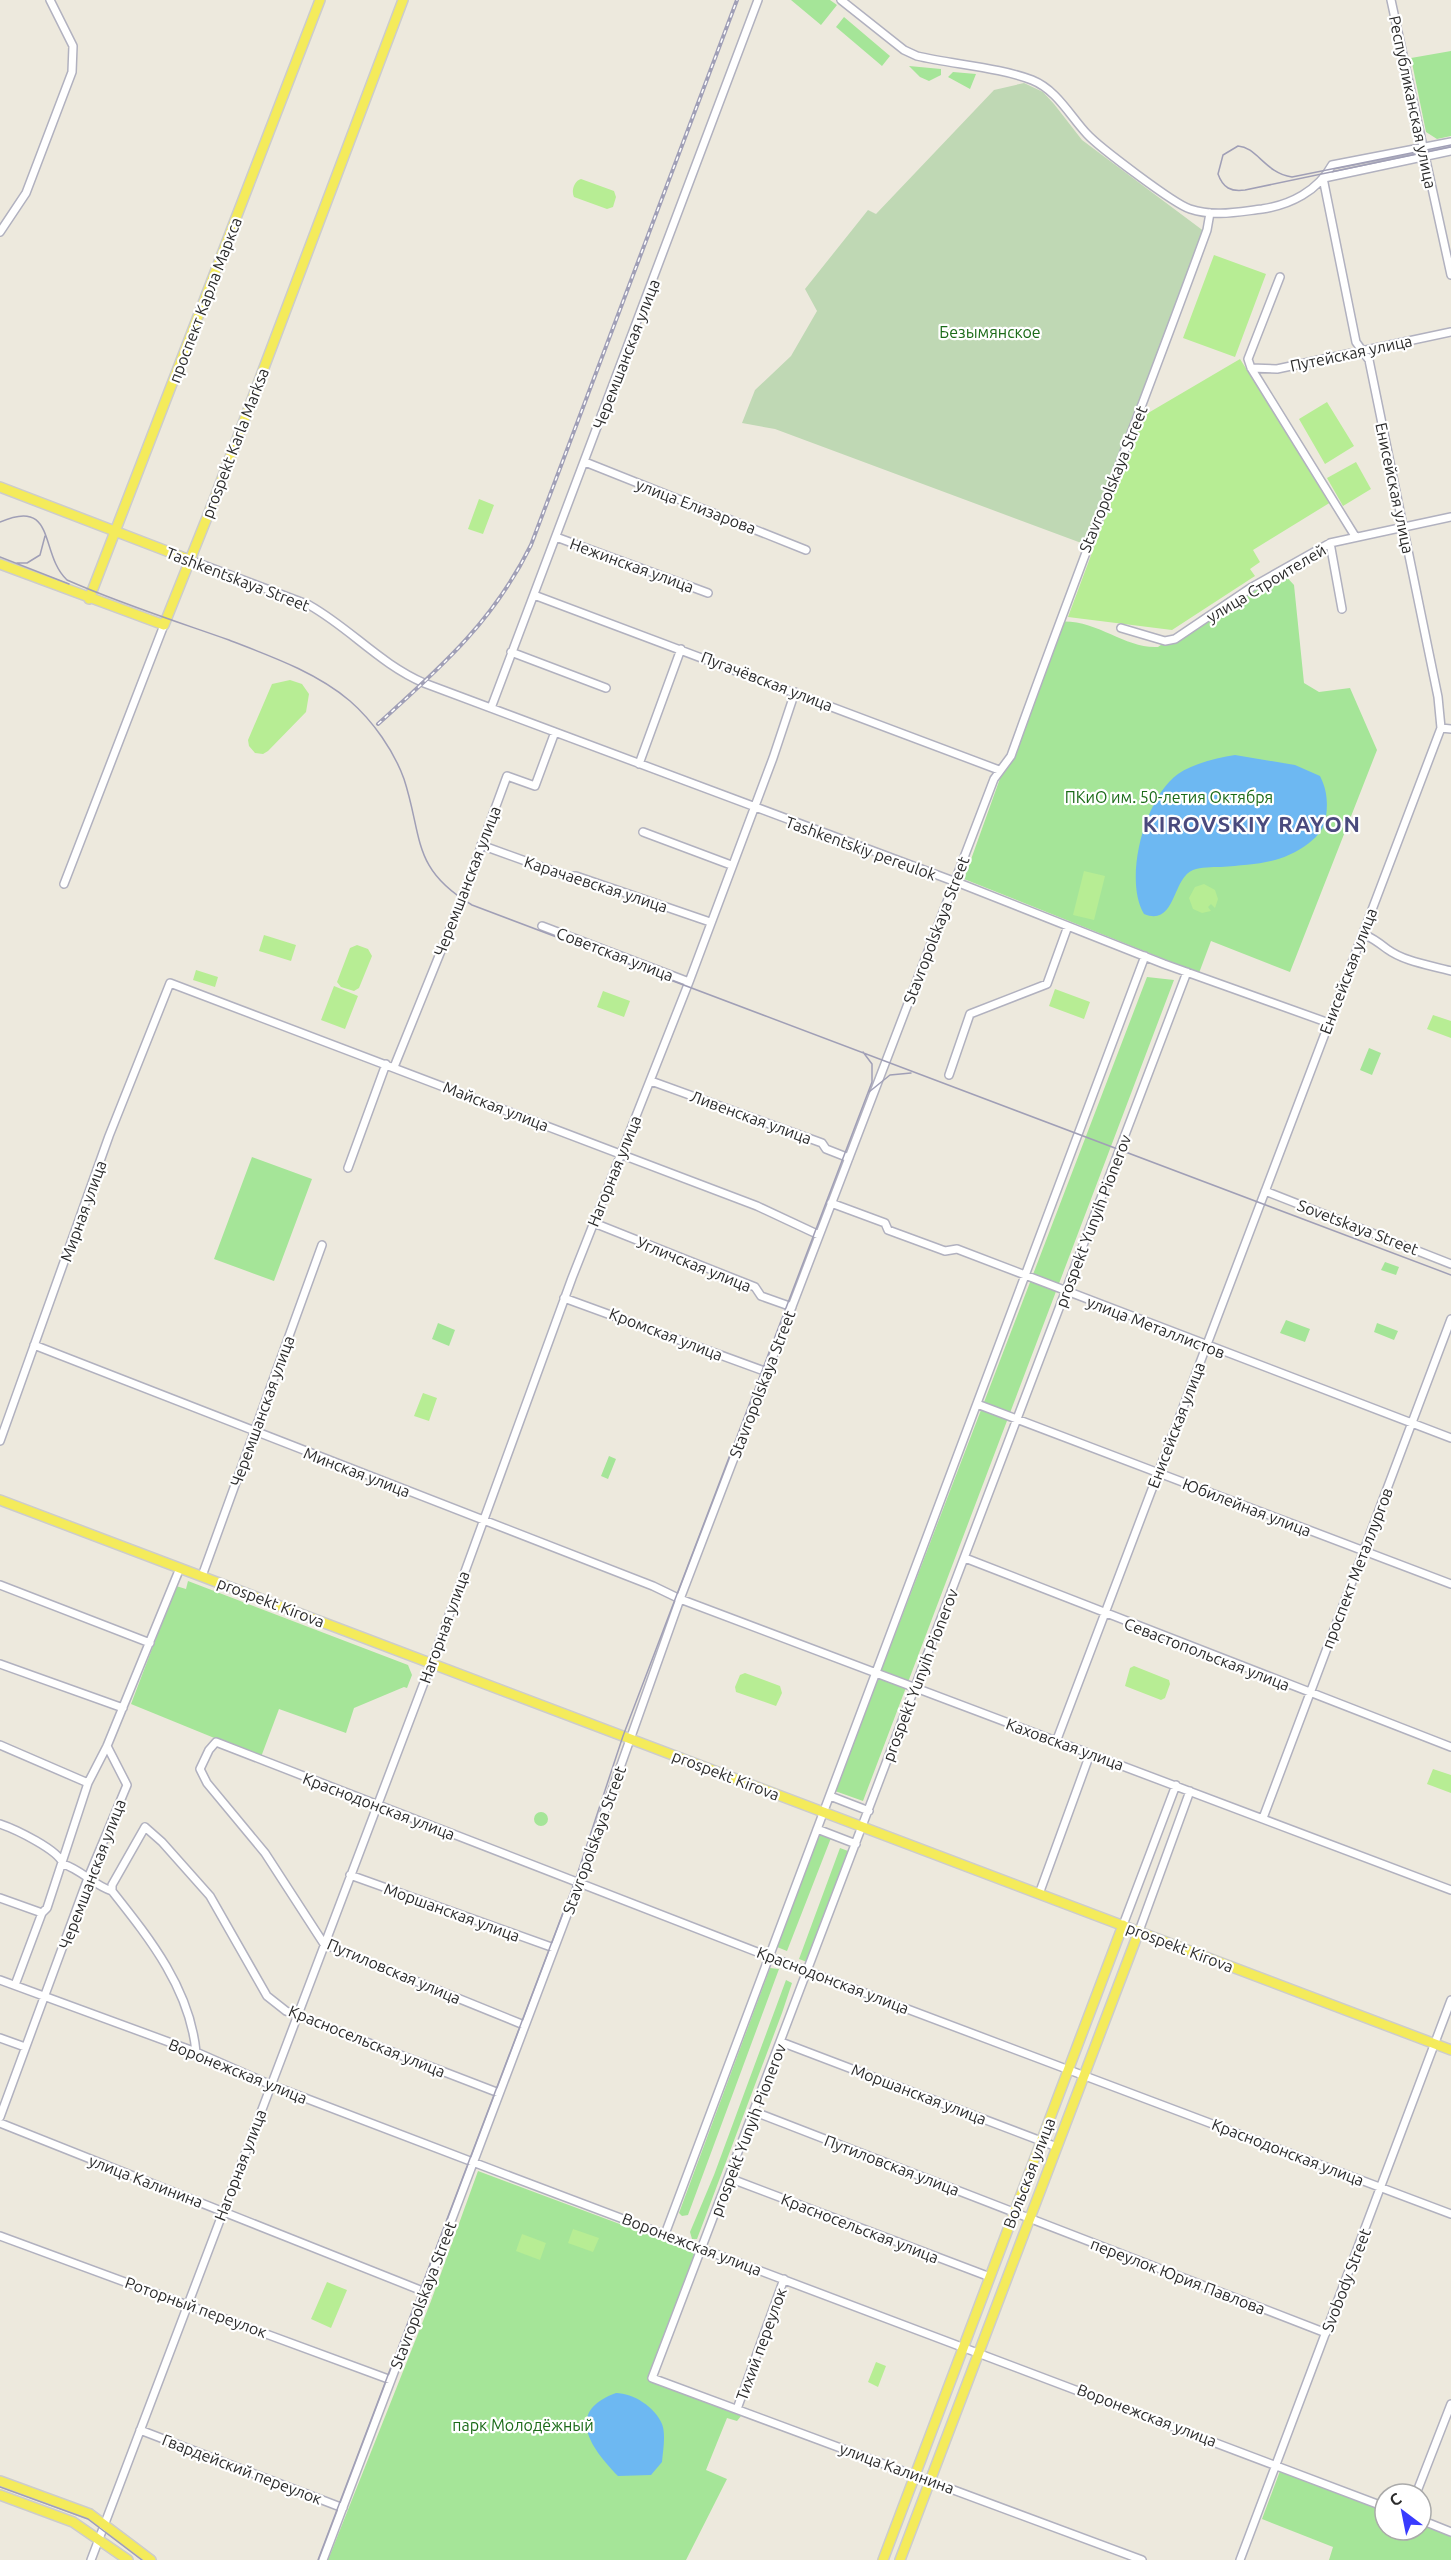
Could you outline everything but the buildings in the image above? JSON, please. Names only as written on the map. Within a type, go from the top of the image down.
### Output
[{"type":"main road","name":"проспект Карла Маркса","points":[[89,599],[320,0]]},
{"type":"main road","name":"prospekt Karla Marksa","points":[[164,625],[404,0]]},
{"type":"main road","name":"Tashkentskaya Street","points":[[0,487],[190,560]]},
{"type":"main road","points":[[0,564],[164,625]]},
{"type":"main road","name":"prospekt Kirova","points":[[0,1500],[1451,2050]]},
{"type":"main road","name":"Вольская улица","points":[[883,2560],[1123,1925]]},
{"type":"main road","name":"Вольская улица","points":[[900,2560],[1139,1931]]},
{"type":"main road","points":[[0,2481],[80,2509],[105,2523],[151,2560]]},
{"type":"main road","points":[[0,2495],[60,2516],[99,2537],[128,2560]]},
{"type":"street","points":[[0,232],[26,193],[72,72],[73,46],[50,0]]},
{"type":"street","name":"Черемшанская улица","points":[[493,708],[512,652],[758,0]]},
{"type":"street","points":[[842,0],[897,45],[917,56],[1033,80],[1053,95],[1088,136],[1187,208],[1210,213],[1271,208],[1293,202],[1323,178],[1332,165],[1451,141]]},
{"type":"street","name":"Республиканская улица","points":[[1390,0],[1451,275]]},
{"type":"street","points":[[1323,178],[1451,151]]},
{"type":"street","name":"Енисейская улица","points":[[1056,1742],[1441,728],[1438,697],[1369,360],[1356,342],[1323,178]]},
{"type":"street","name":"Stavropolskaya Street","points":[[323,2560],[579,1883],[680,1599],[831,1203],[999,770],[1011,756],[1084,551],[1127,448],[1207,230],[1210,213]]},
{"type":"street","points":[[1280,277],[1248,359],[1251,368],[1355,536]]},
{"type":"street","name":"Путейская улица","points":[[1251,368],[1277,369],[1451,332]]},
{"type":"street","name":"улица Елизарова","points":[[585,462],[806,550]]},
{"type":"street","name":"улица Строителей","points":[[1120,628],[1165,641],[1175,639],[1252,587],[1330,543],[1451,517]]},
{"type":"street","name":"Нежинская улица","points":[[556,537],[708,593]]},
{"type":"street","points":[[1330,543],[1342,609]]},
{"type":"street","name":"Tashkentskaya Street","points":[[190,560],[309,605],[326,615],[377,657],[407,675],[493,708]]},
{"type":"street","name":"Пугачёвская улица","points":[[534,595],[999,770]]},
{"type":"street","name":"prospekt Karla Marksa","points":[[64,884],[164,625]]},
{"type":"street","points":[[639,764],[681,649]]},
{"type":"street","points":[[512,652],[606,688]]},
{"type":"street","name":"Нагорная улица","points":[[90,2560],[431,1663],[564,1298],[689,982],[795,692]]},
{"type":"street","name":"Tashkentskiy pereulok","points":[[493,708],[1187,972],[1329,1023]]},
{"type":"street","points":[[1441,728],[1451,729]]},
{"type":"street","name":"Черемшанская улица","points":[[394,1067],[461,902],[507,776],[535,786],[555,732]]},
{"type":"street","points":[[642,832],[731,865]]},
{"type":"street","name":"Карачаевская улица","points":[[481,845],[567,876],[576,876],[710,921]]},
{"type":"street","name":"Советская улица","points":[[542,926],[689,982]]},
{"type":"street","points":[[949,1075],[970,1014],[1047,984],[1068,926]]},
{"type":"street","points":[[1363,934],[1378,939],[1387,949],[1424,966],[1451,971]]},
{"type":"street","points":[[665,2234],[1145,956]]},
{"type":"street","name":"prospekt Yunyih Pionerov","points":[[652,2378],[1187,972]]},
{"type":"street","name":"Майская улица","points":[[170,983],[757,1206],[819,1235]]},
{"type":"street","name":"Мирная улица","points":[[0,1441],[109,1136],[170,983]]},
{"type":"street","points":[[348,1168],[386,1064]]},
{"type":"street","name":"Ливенская улица","points":[[651,1081],[822,1143],[826,1149],[849,1158]]},
{"type":"street","name":"Sovetskaya Street","points":[[1265,1191],[1451,1264]]},
{"type":"street","name":"улица Металлистов","points":[[831,1203],[885,1223],[888,1230],[945,1251],[957,1249],[1025,1277],[1451,1438]]},
{"type":"street","name":"Угличская улица","points":[[594,1224],[755,1287],[761,1296],[792,1307]]},
{"type":"street","name":"Черемшанская улица","points":[[202,1576],[322,1245]]},
{"type":"street","name":"Кромская улица","points":[[564,1298],[767,1372]]},
{"type":"street","name":"проспект Металлургов","points":[[1263,1818],[1451,1319]]},
{"type":"street","name":"Минская улица","points":[[34,1346],[653,1586],[680,1599]]},
{"type":"street","name":"Юбилейная улица","points":[[977,1404],[1451,1584]]},
{"type":"street","name":"Севастопольская улица","points":[[965,1558],[1451,1747]]},
{"type":"street","points":[[15,1985],[42,1913],[47,1908],[88,1783],[107,1746],[180,1568]]},
{"type":"street","points":[[0,1585],[150,1643]]},
{"type":"street","name":"Каховская улица","points":[[680,1599],[1451,1890]]},
{"type":"street","points":[[0,1664],[123,1708]]},
{"type":"street","name":"Краснодонская улица","points":[[216,1742],[376,1807],[1451,2214]]},
{"type":"street","name":"Путиловская улица","points":[[216,1742],[209,1750],[200,1769],[207,1784],[266,1853],[324,1944],[524,2025]]},
{"type":"street","points":[[0,1745],[88,1783]]},
{"type":"street","name":"Черемшанская улица","points":[[0,2117],[4,2095],[25,2047],[88,1878],[127,1785],[107,1746]]},
{"type":"street","points":[[1039,1894],[1090,1754]]},
{"type":"street","name":"Вольская улица","points":[[1123,1925],[1176,1785]]},
{"type":"street","name":"Вольская улица","points":[[1139,1931],[1190,1791]]},
{"type":"street","points":[[830,1796],[869,1811]]},
{"type":"street","points":[[0,1824],[62,1859],[63,1864],[79,1869],[97,1886],[112,1891],[169,1968],[194,2031],[196,2052]]},
{"type":"street","name":"Красносельская улица","points":[[112,1891],[112,1885],[145,1827],[162,1842],[210,1896],[267,1996],[286,2011],[499,2093]]},
{"type":"street","points":[[817,1829],[856,1844]]},
{"type":"street","name":"Моршанская улица","points":[[350,1875],[554,1948]]},
{"type":"street","points":[[0,1898],[42,1913]]},
{"type":"street","name":"Воронежская улица","points":[[0,1980],[196,2052],[271,2085],[1373,2501]]},
{"type":"street","name":"Svobody Street","points":[[1240,2560],[1451,2000]]},
{"type":"street","points":[[0,2038],[25,2047]]},
{"type":"street","name":"Моршанская улица","points":[[781,2042],[1057,2147]]},
{"type":"street","name":"Путиловская улица","points":[[754,2112],[1030,2219]]},
{"type":"street","name":"улица Калинина","points":[[0,2123],[425,2292]]},
{"type":"street","name":"Красносельская улица","points":[[729,2178],[990,2277]]},
{"type":"street","name":"переулок Юрия Павлова","points":[[1030,2219],[1326,2333]]},
{"type":"street","name":"Роторный переулок","points":[[0,2236],[391,2380]]},
{"type":"street","name":"Тихий переулок","points":[[737,2409],[784,2279]]},
{"type":"street","name":"улица Калинина","points":[[652,2378],[1142,2560]]},
{"type":"street","points":[[1421,2482],[1451,2404]]},
{"type":"street","name":"Гвардейский переулок","points":[[140,2430],[343,2508]]},
{"type":"street","points":[[1433,2525],[1451,2532]]},
{"type":"green space","points":[[791,0],[830,0],[837,5],[821,25]]},
{"type":"green space","points":[[844,17],[890,56],[882,66],[836,27]]},
{"type":"green space","points":[[1451,51],[1451,136],[1437,139],[1426,132],[1411,58]]},
{"type":"green space","points":[[909,66],[941,69],[941,75],[929,81],[920,77]]},
{"type":"green space","points":[[953,72],[976,74],[970,89],[948,77]]},
{"type":"green space","name":"Безымянское","points":[[1024,83],[1043,92],[1082,140],[1205,232],[1084,544],[775,429],[742,423],[755,390],[791,356],[817,311],[805,289],[868,210],[876,214],[994,90]]},
{"type":"green space","points":[[581,179],[614,191],[616,197],[613,207],[607,209],[574,197],[574,186]]},
{"type":"green space","points":[[1214,255],[1266,274],[1235,357],[1183,338]]},
{"type":"green space","points":[[1240,359],[1331,502],[1253,550],[1260,562],[1250,569],[1255,576],[1172,630],[1068,617],[1143,416]]},
{"type":"green space","points":[[1327,402],[1354,446],[1325,464],[1299,419]]},
{"type":"green space","points":[[1356,462],[1371,489],[1343,506],[1327,478]]},
{"type":"green space","points":[[479,499],[494,505],[483,534],[468,529]]},
{"type":"green space","name":"ПКиО им. 50-летия Октября","points":[[1282,572],[1294,585],[1304,683],[1319,692],[1350,688],[1377,750],[1290,972],[1211,941],[1199,973],[964,879],[1056,622],[1084,624],[1133,643],[1158,647],[1227,598]]},
{"type":"green space","points":[[290,680],[302,684],[309,694],[306,712],[268,751],[263,754],[255,753],[249,746],[248,740],[272,684]]},
{"type":"green space","points":[[1084,871],[1105,876],[1094,920],[1073,915]]},
{"type":"green space","points":[[1204,884],[1215,890],[1218,899],[1215,908],[1211,904],[1208,907],[1211,911],[1202,913],[1193,909],[1189,898],[1195,887]]},
{"type":"green space","points":[[264,935],[296,945],[291,961],[259,951]]},
{"type":"green space","points":[[357,945],[368,949],[372,956],[359,988],[354,991],[341,987],[337,982],[350,948]]},
{"type":"green space","points":[[196,970],[218,977],[215,987],[193,980]]},
{"type":"green space","points":[[1147,977],[1174,980],[863,1801],[835,1791]]},
{"type":"green space","points":[[334,986],[358,996],[345,1029],[321,1020]]},
{"type":"green space","points":[[1055,989],[1090,1002],[1084,1019],[1049,1006]]},
{"type":"green space","points":[[603,991],[630,1001],[624,1017],[597,1007]]},
{"type":"green space","points":[[1433,1015],[1451,1021],[1451,1038],[1427,1029]]},
{"type":"green space","points":[[1369,1048],[1381,1053],[1372,1075],[1360,1070]]},
{"type":"green space","points":[[252,1157],[312,1179],[274,1281],[214,1259]]},
{"type":"green space","points":[[1385,1262],[1399,1267],[1396,1275],[1381,1270]]},
{"type":"green space","points":[[1286,1320],[1310,1329],[1305,1342],[1280,1333]]},
{"type":"green space","points":[[438,1323],[455,1330],[449,1346],[432,1339]]},
{"type":"green space","points":[[1377,1323],[1398,1331],[1394,1340],[1374,1332]]},
{"type":"green space","points":[[423,1393],[437,1398],[429,1421],[414,1416]]},
{"type":"green space","points":[[609,1456],[616,1459],[608,1479],[601,1476]]},
{"type":"green space","points":[[188,1581],[408,1665],[412,1675],[407,1688],[404,1687],[354,1708],[346,1733],[279,1709],[261,1757],[131,1704],[176,1586],[186,1589]]},
{"type":"green space","points":[[1134,1666],[1169,1680],[1170,1684],[1165,1698],[1161,1700],[1125,1686],[1130,1668]]},
{"type":"green space","points":[[745,1673],[780,1686],[782,1693],[776,1706],[736,1692],[735,1687],[740,1675]]},
{"type":"green space","points":[[1433,1769],[1451,1775],[1451,1793],[1427,1784]]},
{"type":"green space","points":[[538,1812],[544,1812],[548,1819],[544,1826],[538,1826],[534,1822],[534,1816]]},
{"type":"green space","points":[[820,1833],[831,1838],[787,1951],[777,1947]]},
{"type":"green space","points":[[840,1848],[848,1851],[807,1962],[799,1959]]},
{"type":"green space","points":[[770,1968],[779,1969],[688,2215],[682,2216],[679,2213]]},
{"type":"green space","points":[[786,1980],[792,1983],[782,2013],[697,2239],[692,2239],[690,2232],[714,2175]]},
{"type":"green space","name":"парк Молодёжный","points":[[478,2171],[700,2254],[648,2380],[741,2416],[737,2421],[727,2418],[706,2470],[727,2479],[686,2560],[328,2560],[431,2301]]},
{"type":"green space","points":[[573,2229],[599,2238],[593,2252],[568,2243]]},
{"type":"green space","points":[[522,2234],[546,2243],[540,2260],[516,2251]]},
{"type":"green space","points":[[327,2282],[347,2290],[331,2328],[311,2319]]},
{"type":"green space","points":[[876,2362],[886,2366],[878,2387],[868,2382]]},
{"type":"green space","points":[[1280,2471],[1373,2506],[1373,2542],[1433,2542],[1433,2529],[1451,2536],[1451,2560],[1329,2560],[1333,2547],[1262,2519]]},
{"type":"water","points":[[1235,755],[1295,765],[1320,776],[1327,801],[1326,817],[1322,829],[1299,850],[1278,859],[1256,864],[1193,870],[1181,882],[1173,900],[1162,914],[1154,916],[1144,914],[1138,899],[1137,860],[1147,819],[1156,801],[1166,785],[1184,770]]},
{"type":"water","points":[[616,2393],[629,2395],[643,2402],[662,2424],[664,2438],[662,2462],[651,2475],[618,2476],[599,2454],[587,2431],[587,2420],[591,2410],[600,2401]]},
{"type":"tram line","points":[[1451,145],[1292,177],[1275,171],[1251,151],[1238,146],[1223,155],[1218,174],[1222,183],[1228,188],[1245,190],[1451,147]]},
{"type":"tram line","points":[[0,522],[18,516],[31,517],[39,523],[58,569],[67,580],[276,659],[323,681],[350,701],[382,737],[400,768],[422,850],[429,865],[452,892],[472,905],[1451,1275]]},
{"type":"tram line","points":[[17,563],[27,563],[40,555],[45,536]]},
{"type":"tram line","points":[[0,557],[69,584]]},
{"type":"tram line","points":[[318,2560],[575,1881],[623,1736],[872,1082],[872,1064],[863,1052]]},
{"type":"tram line","points":[[869,1092],[890,1075],[911,1073]]},
{"type":"tram line","points":[[0,2487],[88,2519],[142,2560]]},
{"type":"railway","points":[[378,724],[444,663],[482,621],[500,598],[531,545],[737,0]]},
{"type":"district","name":"KIROVSKIY RAYON","points":[[1252,824]]}]
